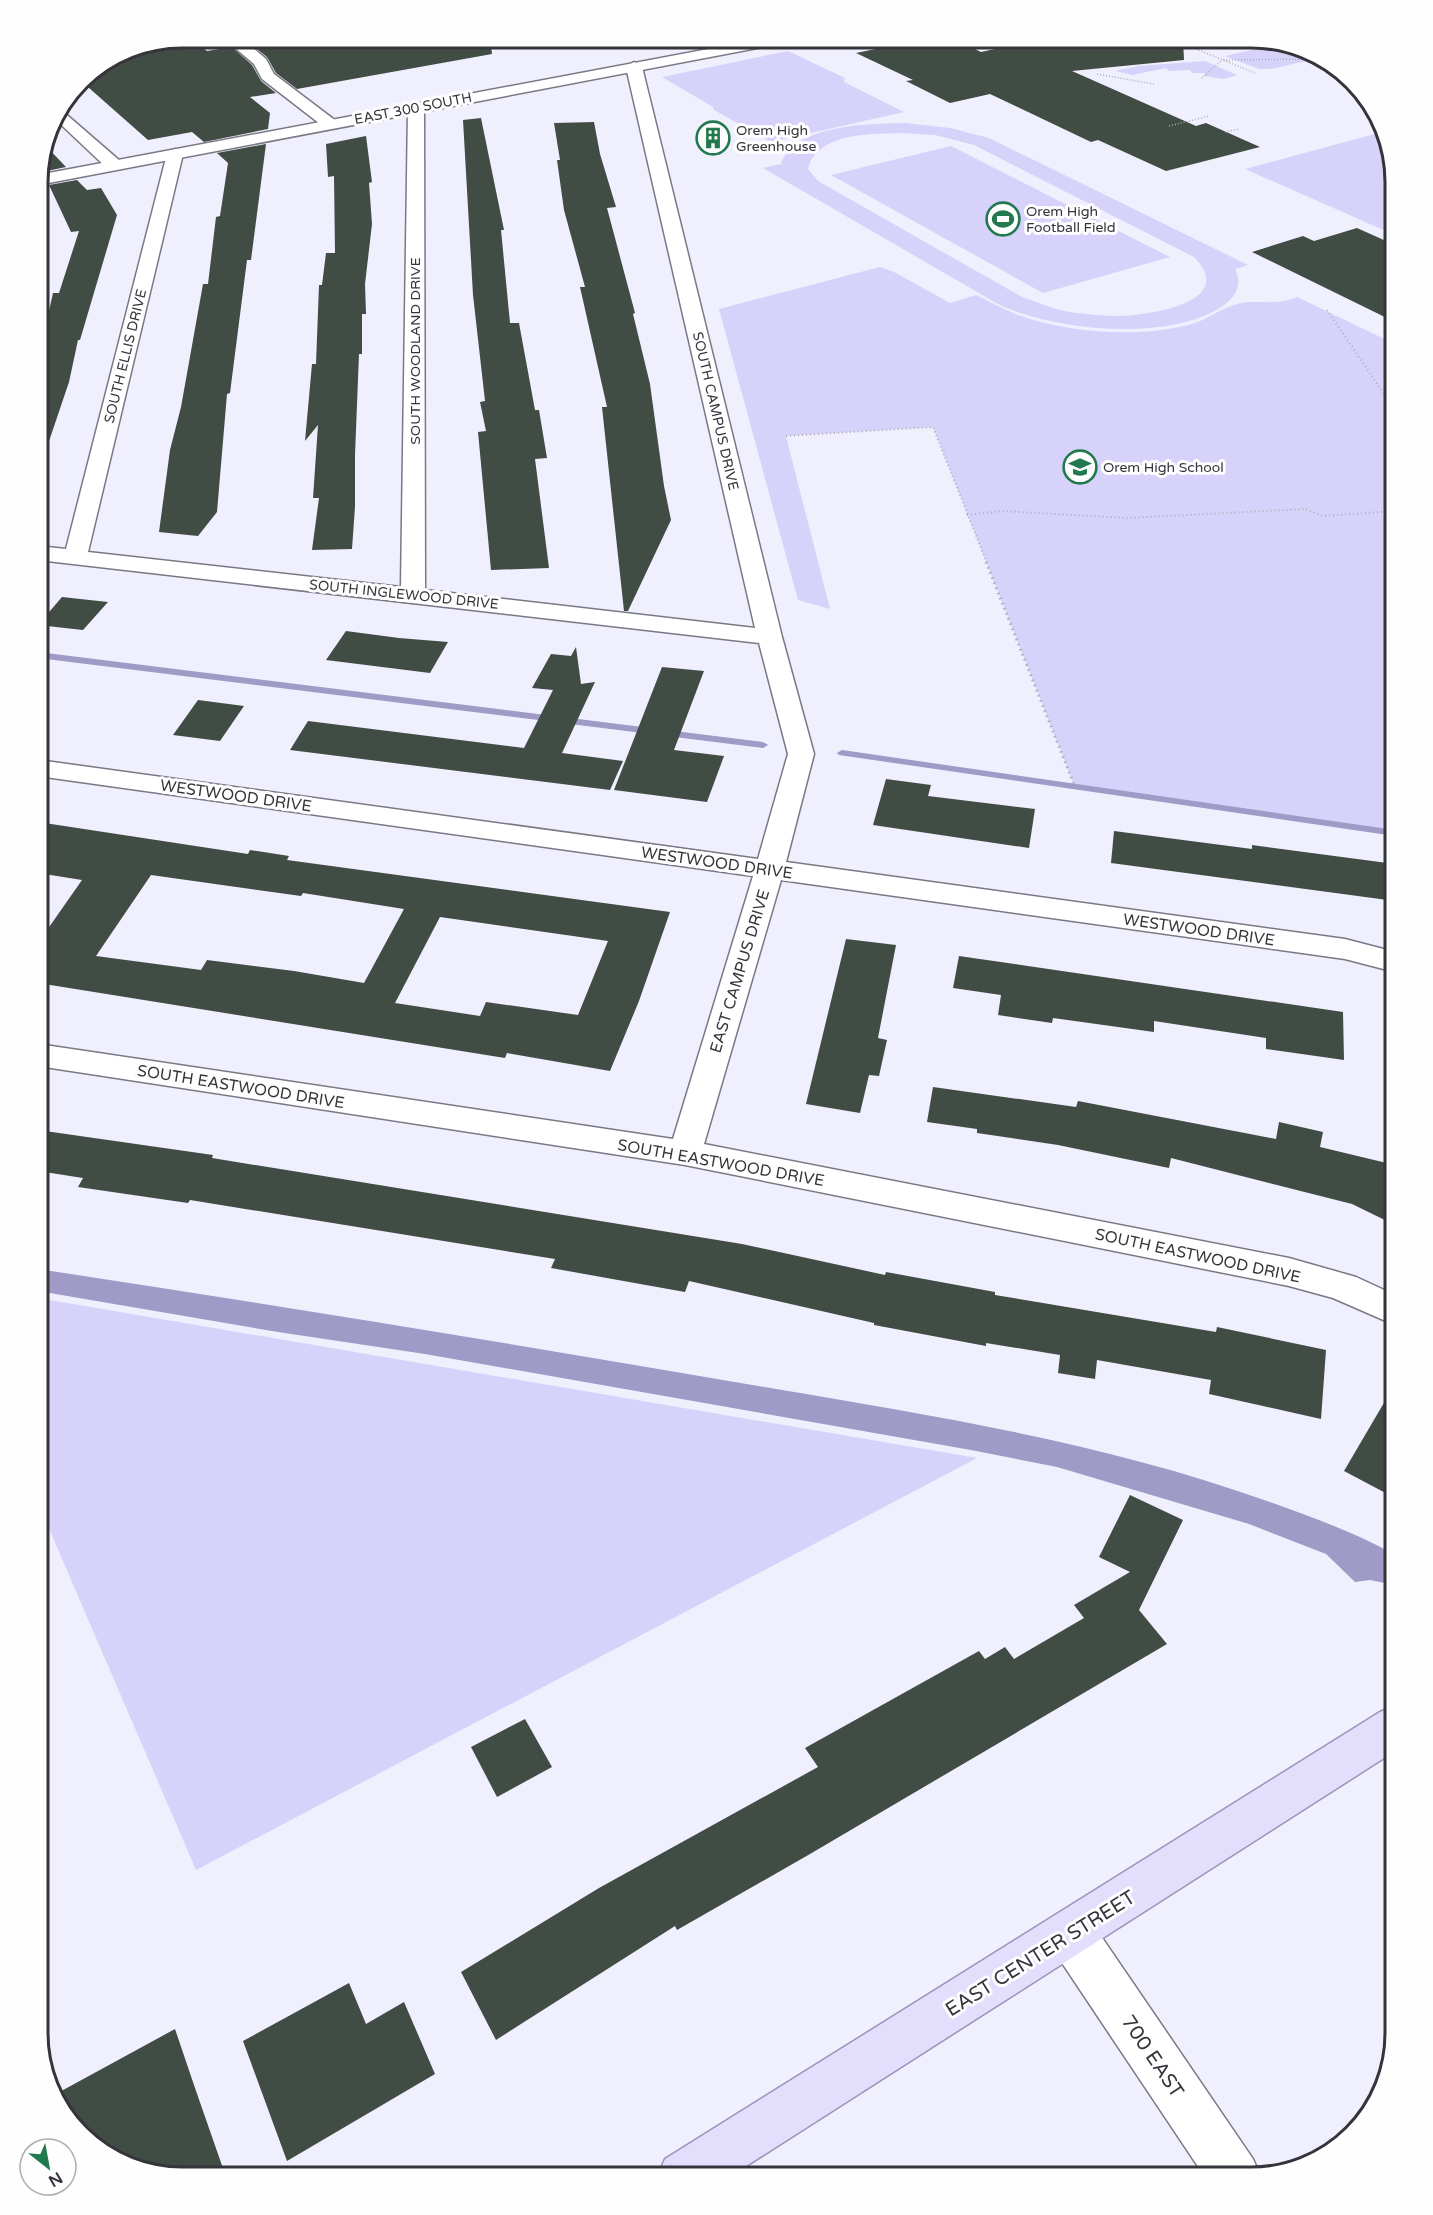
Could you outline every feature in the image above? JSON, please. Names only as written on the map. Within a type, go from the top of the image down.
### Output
[{"type":"main road","name":"EAST CENTER STREET","points":[[699,2167],[1071,1934],[1385,1733]]},
{"type":"street","points":[[244,48],[261,62],[267,76],[330,124]]},
{"type":"street","name":"EAST 300 SOUTH","points":[[48,178],[736,48]]},
{"type":"street","name":"SOUTH CAMPUS DRIVE","points":[[634,67],[770,637],[801,754]]},
{"type":"street","name":"SOUTH WOODLAND DRIVE","points":[[413,594],[416,108]]},
{"type":"street","points":[[64,118],[114,165]]},
{"type":"street","name":"SOUTH ELLIS DRIVE","points":[[75,558],[176,154]]},
{"type":"street","name":"SOUTH INGLEWOOD DRIVE","points":[[48,554],[413,594],[770,637]]},
{"type":"street","name":"EAST CAMPUS DRIVE","points":[[684,1153],[770,869],[801,754]]},
{"type":"street","name":"WESTWOOD DRIVE","points":[[48,769],[1345,949],[1385,959]]},
{"type":"street","name":"SOUTH EASTWOOD DRIVE","points":[[48,1057],[684,1153],[1289,1272],[1343,1287],[1385,1306]]},
{"type":"street","name":"700 EAST","points":[[1071,1934],[1228,2167]]},
{"type":"path","points":[[1196,49],[1255,73]]},
{"type":"path","points":[[1202,78],[1222,61],[1304,59]]},
{"type":"path","points":[[1097,74],[1154,84]]},
{"type":"path","points":[[1169,126],[1209,116]]},
{"type":"path","points":[[1226,132],[1239,129]]},
{"type":"path","points":[[1327,310],[1385,395]]},
{"type":"path","points":[[786,436],[933,427],[1076,787]]},
{"type":"path","points":[[968,515],[1002,511],[1127,518],[1305,509],[1323,516],[1385,512]]},
{"type":"shaded area","points":[[1251,50],[1273,50],[1307,61],[1271,69],[1259,69],[1225,56]]},
{"type":"shaded area","points":[[788,51],[845,78],[844,82],[904,112],[771,142],[662,77]]},
{"type":"shaded area","points":[[1205,61],[1237,75],[1224,79],[1204,76],[1206,73],[1192,73],[1190,70],[1169,71],[1166,68],[1132,75],[1115,71],[1138,66]]},
{"type":"shaded area","points":[[905,123],[950,128],[989,138],[1248,265],[1235,269],[1238,280],[1237,290],[1221,307],[1198,318],[1172,325],[1142,329],[1111,329],[1049,321],[998,304],[763,168],[781,164],[789,151],[801,141],[817,134],[854,126]],"holes":[[[890,133],[935,135],[974,145],[1194,257],[1205,273],[1205,285],[1198,296],[1167,309],[1149,313],[1113,316],[1056,309],[1022,297],[818,181],[808,169],[813,157],[822,148],[847,138]]]},
{"type":"shaded area","points":[[1376,134],[1384,164],[1385,231],[1245,169]]},
{"type":"shaded area","name":"Orem High Football Field","points":[[951,146],[1170,257],[1043,293],[831,175]]},
{"type":"shaded area","points":[[880,267],[894,272],[950,303],[976,295],[1021,316],[1082,330],[1126,332],[1168,329],[1194,323],[1242,303],[1281,301],[1297,297],[1385,339],[1385,832],[1075,787],[933,427],[786,436],[830,609],[798,600],[719,309]]},
{"type":"shaded area","points":[[48,1271],[407,1327],[838,1400],[1024,1434],[1086,1448],[1207,1481],[1349,1532],[1385,1550],[1385,1583],[1370,1580],[1355,1582],[1326,1554],[1249,1524],[1057,1467],[425,1354],[278,1332],[48,1293]]},
{"type":"shaded area","points":[[48,1300],[977,1458],[196,1870],[48,1526]]},
{"type":"building","points":[[173,48],[203,48],[207,51],[233,48],[252,65],[261,81],[276,93],[250,97],[270,113],[268,129],[204,142],[192,132],[148,140],[87,87],[107,71],[139,55]]},
{"type":"building","points":[[256,48],[491,48],[492,54],[297,89],[276,73],[267,57]]},
{"type":"building","points":[[880,48],[973,48],[981,52],[1000,48],[1183,48],[1184,60],[1072,71],[1196,126],[1206,123],[1260,147],[1166,171],[1098,140],[1091,142],[990,94],[950,103],[906,81],[913,80],[856,53]]},
{"type":"building","points":[[481,118],[504,230],[501,230],[510,323],[519,323],[535,410],[539,410],[547,458],[535,459],[549,568],[491,570],[478,432],[486,431],[480,402],[485,401],[473,295],[463,120]]},
{"type":"building","points":[[594,122],[600,154],[616,207],[607,208],[635,313],[633,314],[650,384],[671,520],[628,611],[624,611],[602,407],[607,407],[580,287],[585,287],[564,210],[554,123]]},
{"type":"building","points":[[366,136],[372,182],[369,183],[372,224],[365,284],[366,314],[362,314],[362,354],[359,354],[352,549],[312,550],[319,498],[313,498],[318,425],[305,441],[312,364],[316,364],[319,285],[322,285],[326,253],[335,253],[334,176],[328,177],[326,144]]},
{"type":"building","points":[[266,144],[251,260],[247,260],[230,393],[227,394],[217,512],[198,536],[159,532],[170,450],[181,407],[203,284],[208,284],[216,217],[220,216],[228,163],[217,153]]},
{"type":"building","points":[[52,152],[66,167],[48,171]]},
{"type":"building","points":[[77,180],[87,190],[101,188],[117,215],[80,340],[78,340],[69,382],[48,444],[48,315],[53,293],[59,293],[79,231],[71,232],[49,185]]},
{"type":"building","points":[[1357,228],[1385,241],[1385,317],[1252,252],[1303,236],[1314,241]]},
{"type":"building","points":[[62,597],[108,602],[83,630],[48,626],[48,613]]},
{"type":"building","points":[[346,631],[448,642],[430,673],[326,660]]},
{"type":"building","points":[[576,647],[581,684],[595,682],[562,753],[623,761],[610,790],[290,750],[308,721],[524,748],[553,690],[532,688],[551,654],[571,656]]},
{"type":"building","points":[[662,667],[704,671],[674,750],[724,756],[707,802],[614,790]]},
{"type":"building","points":[[198,700],[244,706],[220,741],[173,735]]},
{"type":"building","points":[[886,779],[931,785],[928,796],[1035,809],[1029,848],[873,825]]},
{"type":"building","points":[[48,824],[248,854],[250,850],[289,856],[287,860],[670,912],[639,1001],[610,1071],[507,1053],[505,1058],[48,985],[48,929],[82,880],[48,875]],"holes":[[[151,875],[301,896],[303,893],[404,909],[364,983],[207,960],[201,970],[96,956]],[[440,917],[608,941],[578,1015],[486,1002],[480,1016],[395,1003]]]},
{"type":"building","points":[[1114,831],[1252,849],[1252,845],[1385,863],[1385,900],[1111,863]]},
{"type":"building","points":[[846,939],[896,945],[878,1038],[887,1040],[879,1076],[869,1075],[860,1113],[806,1104]]},
{"type":"building","points":[[959,956],[1343,1012],[1344,1060],[1266,1049],[1266,1038],[1154,1021],[1154,1032],[1053,1018],[1052,1023],[998,1015],[1001,995],[953,988]]},
{"type":"building","points":[[933,1087],[1076,1107],[1078,1101],[1276,1139],[1279,1122],[1323,1132],[1320,1147],[1385,1163],[1385,1220],[1352,1204],[1171,1158],[1169,1168],[1058,1145],[977,1133],[977,1129],[927,1122]]},
{"type":"building","points":[[48,1131],[213,1155],[212,1158],[742,1244],[885,1275],[886,1272],[995,1292],[995,1295],[1216,1332],[1217,1327],[1326,1350],[1321,1419],[1209,1394],[1211,1380],[1097,1360],[1095,1379],[1058,1373],[1060,1355],[986,1343],[986,1346],[874,1325],[874,1323],[689,1281],[685,1292],[551,1268],[555,1259],[190,1200],[188,1203],[78,1187],[83,1178],[48,1173]]},
{"type":"building","points":[[1385,1401],[1385,1493],[1344,1471]]},
{"type":"building","points":[[1130,1495],[1183,1520],[1139,1610],[1167,1644],[810,1854],[677,1930],[675,1926],[496,2040],[461,1972],[599,1888],[818,1767],[805,1748],[979,1651],[985,1659],[1005,1647],[1014,1659],[1084,1618],[1074,1605],[1130,1572],[1099,1557]]},
{"type":"building","points":[[525,1719],[552,1767],[497,1797],[471,1747]]},
{"type":"building","points":[[349,1983],[366,2024],[404,2002],[435,2074],[287,2161],[243,2041]]},
{"type":"building","points":[[175,2029],[223,2167],[173,2167],[131,2157],[115,2149],[87,2128],[61,2091]]},
{"type":"waterway","points":[[48,656],[763,745]]},
{"type":"waterway","points":[[842,753],[1385,832]]},
{"type":"place","name":"Orem High Greenhouse","points":[[713,138]]},
{"type":"place","name":"Orem High Football Field","points":[[1003,219]]},
{"type":"place","name":"Orem High School","points":[[1080,467]]}]
